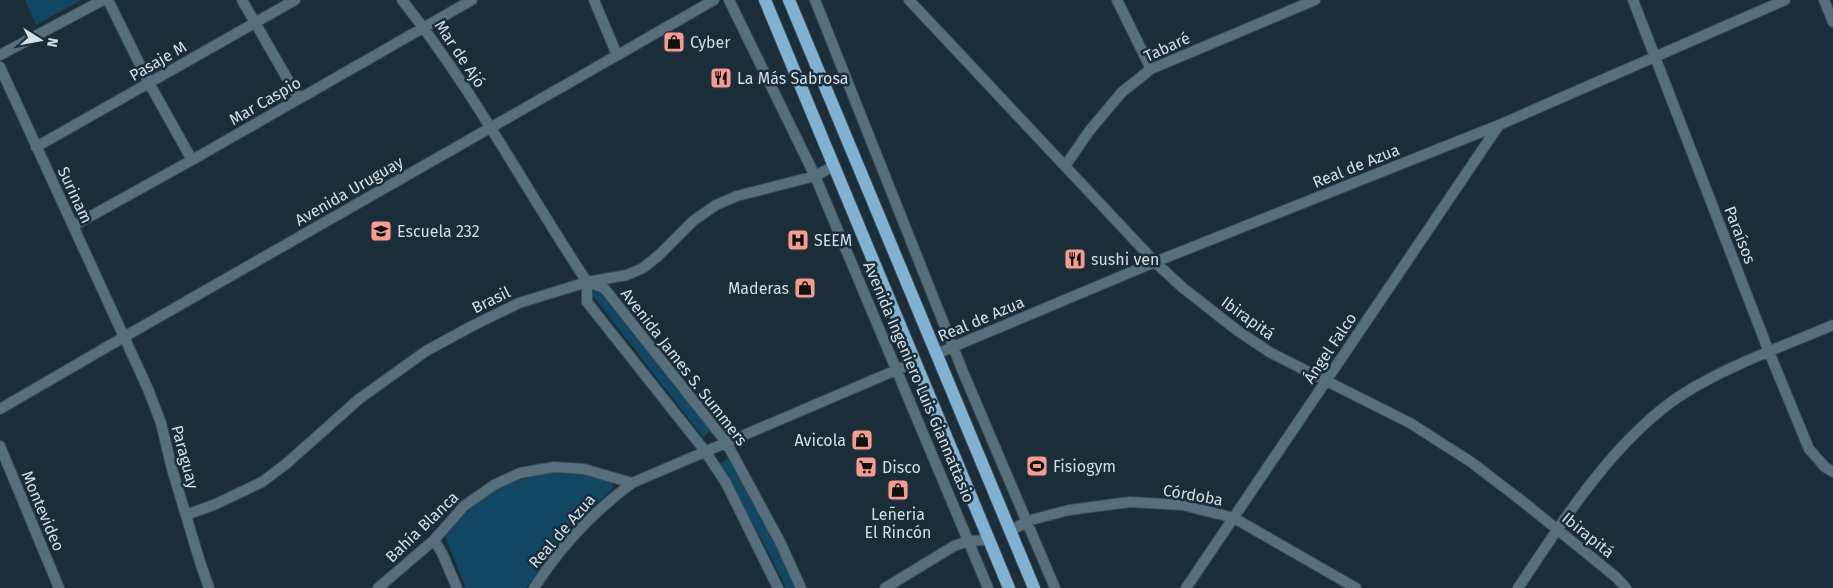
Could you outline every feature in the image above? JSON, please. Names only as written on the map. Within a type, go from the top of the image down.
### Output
[{"type":"main road","name":"Avenida Ingeniero Luis Giannattasio","points":[[765,0],[1009,588]]},
{"type":"main road","name":"Avenida Ingeniero Luis Giannattasio","points":[[789,0],[1034,588]]},
{"type":"street","points":[[0,55],[103,0]]},
{"type":"street","points":[[108,0],[149,83],[192,160]]},
{"type":"street","points":[[242,0],[299,99]]},
{"type":"street","name":"Pasaje M","points":[[36,147],[295,0]]},
{"type":"street","name":"Mar de Ajó","points":[[402,0],[424,27],[492,127]]},
{"type":"street","name":"Mar Caspio","points":[[73,226],[472,0]]},
{"type":"street","points":[[594,0],[617,55]]},
{"type":"street","name":"Avenida Uruguay","points":[[0,409],[124,336],[714,0]]},
{"type":"street","name":"Avenida Ingeniero Luis Giannattasio","points":[[729,0],[815,176],[988,588]]},
{"type":"street","points":[[815,0],[953,347],[1054,588]]},
{"type":"street","name":"Ibirapitá","points":[[909,0],[1155,262],[1183,288],[1238,331],[1271,353],[1410,423],[1463,458],[1515,496],[1616,577],[1626,588]]},
{"type":"street","points":[[1117,0],[1151,69]]},
{"type":"street","name":"Tabaré","points":[[1065,166],[1090,130],[1122,92],[1151,69],[1315,0]]},
{"type":"street","name":"Paraísos","points":[[1633,0],[1769,352],[1809,449],[1825,467],[1833,472]]},
{"type":"street","name":"Real de Azua","points":[[936,354],[1155,262],[1499,125],[1655,55],[1785,0]]},
{"type":"street","points":[[1824,0],[1833,22]]},
{"type":"street","name":"Surinam","points":[[0,67],[124,336]]},
{"type":"street","name":"Ángel Falco","points":[[1186,588],[1499,125]]},
{"type":"street","points":[[492,127],[587,282],[587,302],[705,451],[726,484],[778,588]]},
{"type":"street","name":"Brasil","points":[[186,515],[216,504],[262,482],[286,464],[359,399],[426,351],[518,303],[587,282],[627,275],[643,268],[693,221],[716,205],[737,196],[815,176],[834,166]]},
{"type":"street","name":"Avenida James S. Summers","points":[[587,282],[604,288],[726,442],[775,534],[801,588]]},
{"type":"street","points":[[1518,588],[1557,530],[1616,452],[1656,414],[1697,385],[1833,325]]},
{"type":"street","name":"Paraguay","points":[[124,336],[161,423],[172,468],[210,588]]},
{"type":"street","name":"Real de Azua","points":[[534,588],[562,550],[586,523],[607,501],[632,482],[915,362]]},
{"type":"street","name":"Montevideo","points":[[0,446],[59,588]]},
{"type":"street","name":"Bahía Blanca","points":[[378,588],[434,540],[464,506],[494,485],[520,473],[554,467],[584,469],[632,482]]},
{"type":"street","name":"Córdoba","points":[[1010,531],[1027,522],[1069,510],[1130,502],[1182,505],[1234,518],[1356,588]]},
{"type":"street","points":[[434,540],[442,553],[457,588]]},
{"type":"street","points":[[885,588],[954,546],[968,541],[989,540]]},
{"type":"shaded area","points":[[25,0],[81,0],[36,25]]},
{"type":"shaded area","points":[[594,291],[600,293],[710,431],[703,437],[593,296]]},
{"type":"shaded area","points":[[728,458],[777,548],[796,588],[786,588],[720,464]]},
{"type":"shaded area","points":[[556,472],[586,474],[612,480],[613,488],[578,520],[526,588],[466,588],[444,534],[474,506],[501,488],[519,481]]},
{"type":"place","name":"Cyber","points":[[674,42]]},
{"type":"place","name":"La Más Sabrosa","points":[[721,78]]},
{"type":"place","name":"Escuela 232","points":[[381,231]]},
{"type":"place","name":"SEEM","points":[[798,240]]},
{"type":"place","name":"sushi ven","points":[[1075,259]]},
{"type":"place","name":"Maderas","points":[[805,288]]},
{"type":"place","name":"Avicola","points":[[862,440]]},
{"type":"place","name":"Fisiogym","points":[[1037,466]]},
{"type":"place","name":"Disco","points":[[866,467]]},
{"type":"place","name":"Leñeria El Rincón","points":[[898,490]]}]
